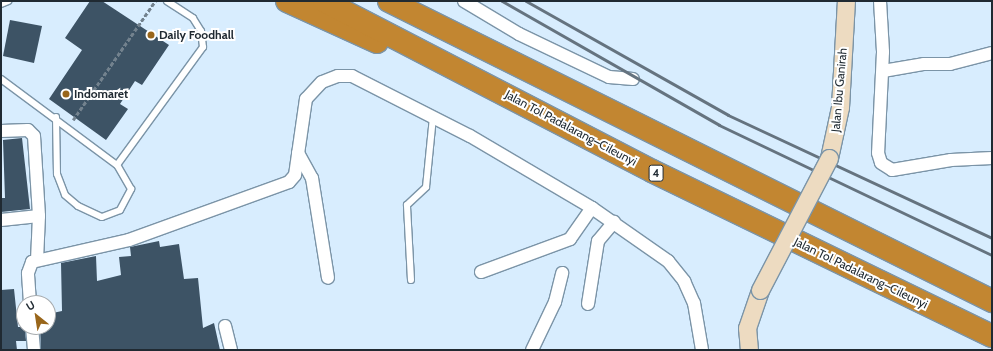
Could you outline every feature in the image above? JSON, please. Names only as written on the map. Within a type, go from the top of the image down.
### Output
[{"type":"highway","points":[[287,1],[366,40],[416,48]]},
{"type":"highway","name":"Jalan Tol Padalarang–Cileunyi","points":[[324,1],[666,178],[992,336]]},
{"type":"highway","points":[[389,1],[992,301]]},
{"type":"main road","name":"Jalan Ibu Ganirah","points":[[749,350],[747,328],[760,290],[829,158],[840,107],[846,1]]},
{"type":"street","points":[[464,1],[519,34],[609,77],[633,79]]},
{"type":"street","points":[[880,1],[883,71],[878,153],[885,167],[892,170],[951,160],[992,158]]},
{"type":"street","points":[[883,71],[924,64],[956,63],[992,53]]},
{"type":"street","points":[[29,295],[28,273],[32,262],[129,240],[289,182],[295,176],[306,99],[322,82],[338,76],[352,76],[433,117],[592,208],[668,261],[684,281],[700,328],[702,350]]},
{"type":"street","points":[[1,132],[28,130],[34,136],[39,216],[37,260]]},
{"type":"street","points":[[298,153],[312,178],[328,278]]},
{"type":"street","points":[[481,272],[570,239],[592,208]]},
{"type":"street","points":[[1,220],[39,216]]},
{"type":"street","points":[[588,304],[598,241],[614,222]]},
{"type":"street","points":[[532,350],[555,302],[562,273]]},
{"type":"street","points":[[225,326],[231,350]]},
{"type":"street","points":[[33,335],[34,350]]},
{"type":"lane","points":[[1,4],[8,1]]},
{"type":"lane","points":[[117,165],[203,47],[201,31],[193,18],[168,1]]},
{"type":"lane","points":[[1,79],[56,117],[117,165],[130,189],[120,210],[102,217],[78,206],[66,195],[57,174],[56,117]]},
{"type":"lane","points":[[411,280],[407,205],[426,187],[433,117]]},
{"type":"path","points":[[68,127],[155,1]]},
{"type":"building","points":[[90,1],[102,1],[169,45],[142,85],[135,81],[120,104],[128,109],[106,140],[49,99],[82,50],[65,38]]},
{"type":"building","points":[[10,20],[42,26],[34,63],[3,56]]},
{"type":"building","points":[[22,138],[30,209],[1,212],[1,198],[5,198],[3,140]]},
{"type":"building","points":[[159,241],[160,247],[179,244],[184,279],[198,278],[203,328],[214,323],[220,350],[41,350],[40,335],[56,335],[56,312],[62,311],[61,263],[96,256],[97,281],[121,275],[119,257],[131,256],[130,247]]},
{"type":"building","points":[[14,289],[16,335],[26,335],[26,341],[16,341],[17,350],[1,350],[1,290]]},
{"type":"railway","points":[[502,1],[719,125],[992,255]]},
{"type":"railway","points":[[526,1],[728,115],[992,238]]},
{"type":"place","name":"Daily Foodhall","points":[[151,35]]},
{"type":"place","name":"Indomaret","points":[[66,94]]}]
